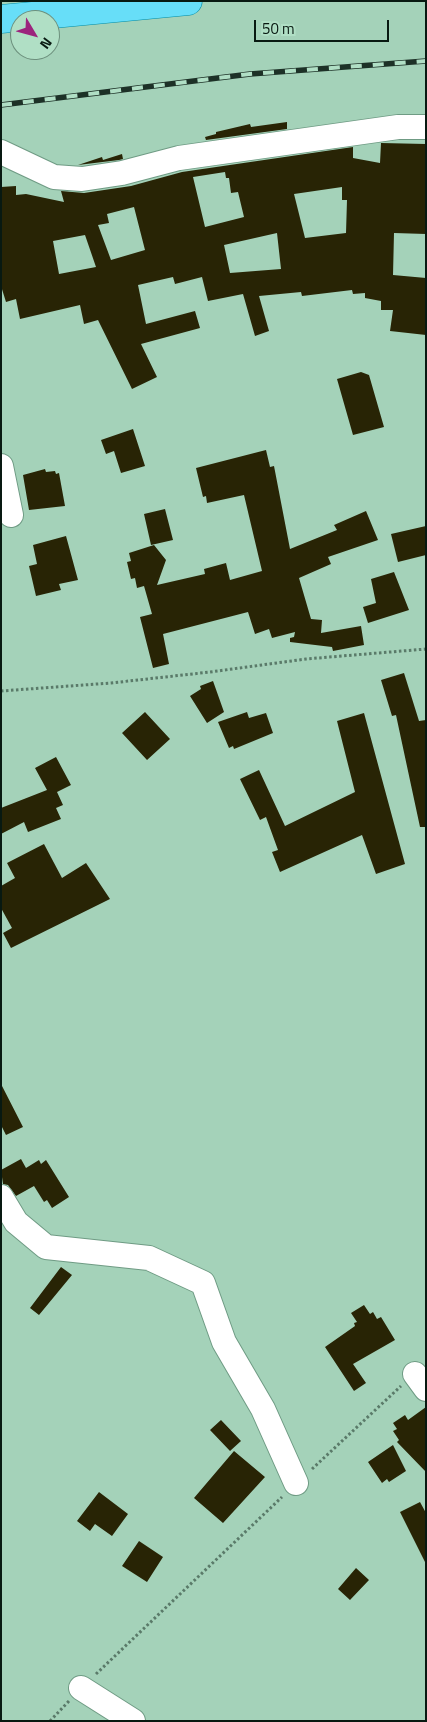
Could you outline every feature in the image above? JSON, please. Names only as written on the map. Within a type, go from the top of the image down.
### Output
[{"type":"main road","points":[[1,19],[188,1]]},
{"type":"street","points":[[1,152],[54,177],[82,179],[122,173],[179,158],[398,127],[426,127]]},
{"type":"street","points":[[1,466],[11,515]]},
{"type":"street","points":[[1,1197],[16,1222],[46,1247],[149,1258],[203,1283],[224,1342],[263,1410],[296,1483]]},
{"type":"street","points":[[81,1688],[133,1721]]},
{"type":"path","points":[[1,691],[110,683],[306,659],[426,649]]},
{"type":"path","points":[[50,1721],[81,1688],[296,1483],[420,1382]]},
{"type":"building","points":[[287,122],[287,129],[206,140],[205,137],[216,134],[216,132],[250,124],[251,127]]},
{"type":"building","points":[[381,143],[426,144],[426,234],[394,233],[393,275],[426,278],[426,335],[390,331],[393,310],[381,310],[381,301],[365,298],[365,293],[353,294],[352,290],[302,296],[301,292],[259,296],[269,331],[255,336],[243,294],[208,301],[202,277],[175,284],[173,277],[138,285],[146,324],[195,311],[200,328],[141,344],[157,377],[132,389],[98,320],[84,324],[80,305],[20,319],[16,299],[6,302],[1,286],[1,187],[16,186],[16,195],[26,194],[64,202],[61,191],[84,193],[131,186],[182,172],[353,147],[353,158],[380,163]],"holes":[[[225,172],[226,178],[229,178],[231,193],[238,192],[244,217],[205,227],[193,177]],[[342,187],[342,200],[347,200],[346,233],[305,238],[294,194]],[[134,207],[145,250],[111,260],[98,225],[109,223],[107,214]],[[277,233],[281,269],[230,273],[224,245]],[[85,235],[96,267],[59,274],[53,241]]]},
{"type":"building","points":[[122,154],[123,159],[119,160],[78,165],[102,157],[103,160]]},
{"type":"building","points":[[361,372],[369,375],[384,427],[353,435],[337,379]]},
{"type":"building","points":[[133,429],[145,466],[121,473],[114,451],[106,454],[101,440]]},
{"type":"building","points":[[266,450],[270,467],[274,466],[290,549],[337,530],[334,525],[366,511],[378,540],[328,557],[331,564],[299,578],[311,619],[322,620],[321,633],[361,626],[364,645],[333,651],[332,647],[290,642],[290,638],[294,637],[295,632],[272,638],[269,629],[255,634],[248,612],[163,634],[169,664],[153,668],[140,617],[152,614],[144,586],[137,588],[135,578],[131,579],[127,562],[131,561],[129,553],[154,545],[166,560],[157,585],[205,574],[204,569],[226,563],[230,580],[262,571],[244,495],[207,503],[206,496],[203,497],[196,468]]},
{"type":"building","points":[[45,469],[46,472],[55,471],[56,474],[59,473],[65,506],[29,510],[23,475]]},
{"type":"building","points":[[165,509],[173,540],[151,545],[144,514]]},
{"type":"building","points":[[426,526],[426,555],[398,562],[391,534]]},
{"type":"building","points":[[66,536],[78,580],[59,584],[61,590],[36,596],[29,566],[37,564],[33,545]]},
{"type":"building","points":[[394,572],[409,610],[368,623],[363,607],[376,603],[371,579]]},
{"type":"building","points":[[404,673],[419,721],[426,720],[426,827],[420,827],[396,715],[392,716],[381,680]]},
{"type":"building","points":[[213,681],[224,712],[207,723],[190,696],[201,689],[200,686]]},
{"type":"building","points":[[145,712],[170,739],[147,760],[122,733]]},
{"type":"building","points":[[247,712],[249,718],[266,713],[273,733],[234,749],[233,746],[229,748],[218,722]]},
{"type":"building","points":[[364,713],[405,864],[376,874],[362,835],[280,872],[272,852],[278,850],[266,817],[260,820],[240,779],[259,770],[285,826],[355,792],[337,721]]},
{"type":"building","points":[[56,757],[71,785],[57,792],[63,805],[56,808],[61,819],[28,832],[24,822],[1,834],[1,808],[47,790],[35,768]]},
{"type":"building","points":[[44,844],[62,878],[86,863],[110,899],[11,948],[3,933],[12,928],[1,908],[1,886],[15,878],[7,863]]},
{"type":"building","points":[[1,1084],[23,1127],[6,1135],[1,1125]]},
{"type":"building","points":[[21,1159],[26,1168],[39,1160],[41,1164],[46,1160],[69,1197],[52,1208],[47,1200],[44,1202],[34,1186],[16,1196],[8,1185],[3,1184],[1,1170]]},
{"type":"building","points":[[61,1267],[72,1275],[39,1315],[30,1308]]},
{"type":"building","points":[[364,1305],[370,1314],[373,1312],[377,1319],[381,1317],[395,1340],[353,1364],[366,1383],[354,1391],[325,1347],[355,1326],[354,1323],[357,1322],[351,1313]]},
{"type":"building","points":[[426,1407],[426,1472],[397,1442],[399,1440],[393,1431],[397,1429],[393,1423],[405,1415],[408,1420]]},
{"type":"building","points":[[221,1420],[241,1441],[230,1451],[210,1430]]},
{"type":"building","points":[[393,1445],[406,1471],[389,1482],[387,1479],[382,1483],[368,1462]]},
{"type":"building","points":[[234,1451],[265,1477],[223,1523],[194,1498]]},
{"type":"building","points":[[99,1492],[128,1514],[112,1536],[95,1524],[90,1531],[77,1521]]},
{"type":"building","points":[[420,1502],[426,1513],[426,1564],[400,1512]]},
{"type":"building","points":[[139,1541],[163,1557],[147,1582],[122,1566]]},
{"type":"building","points":[[356,1568],[369,1580],[350,1600],[338,1589]]},
{"type":"railway","points":[[1,105],[250,74],[426,61]]}]
